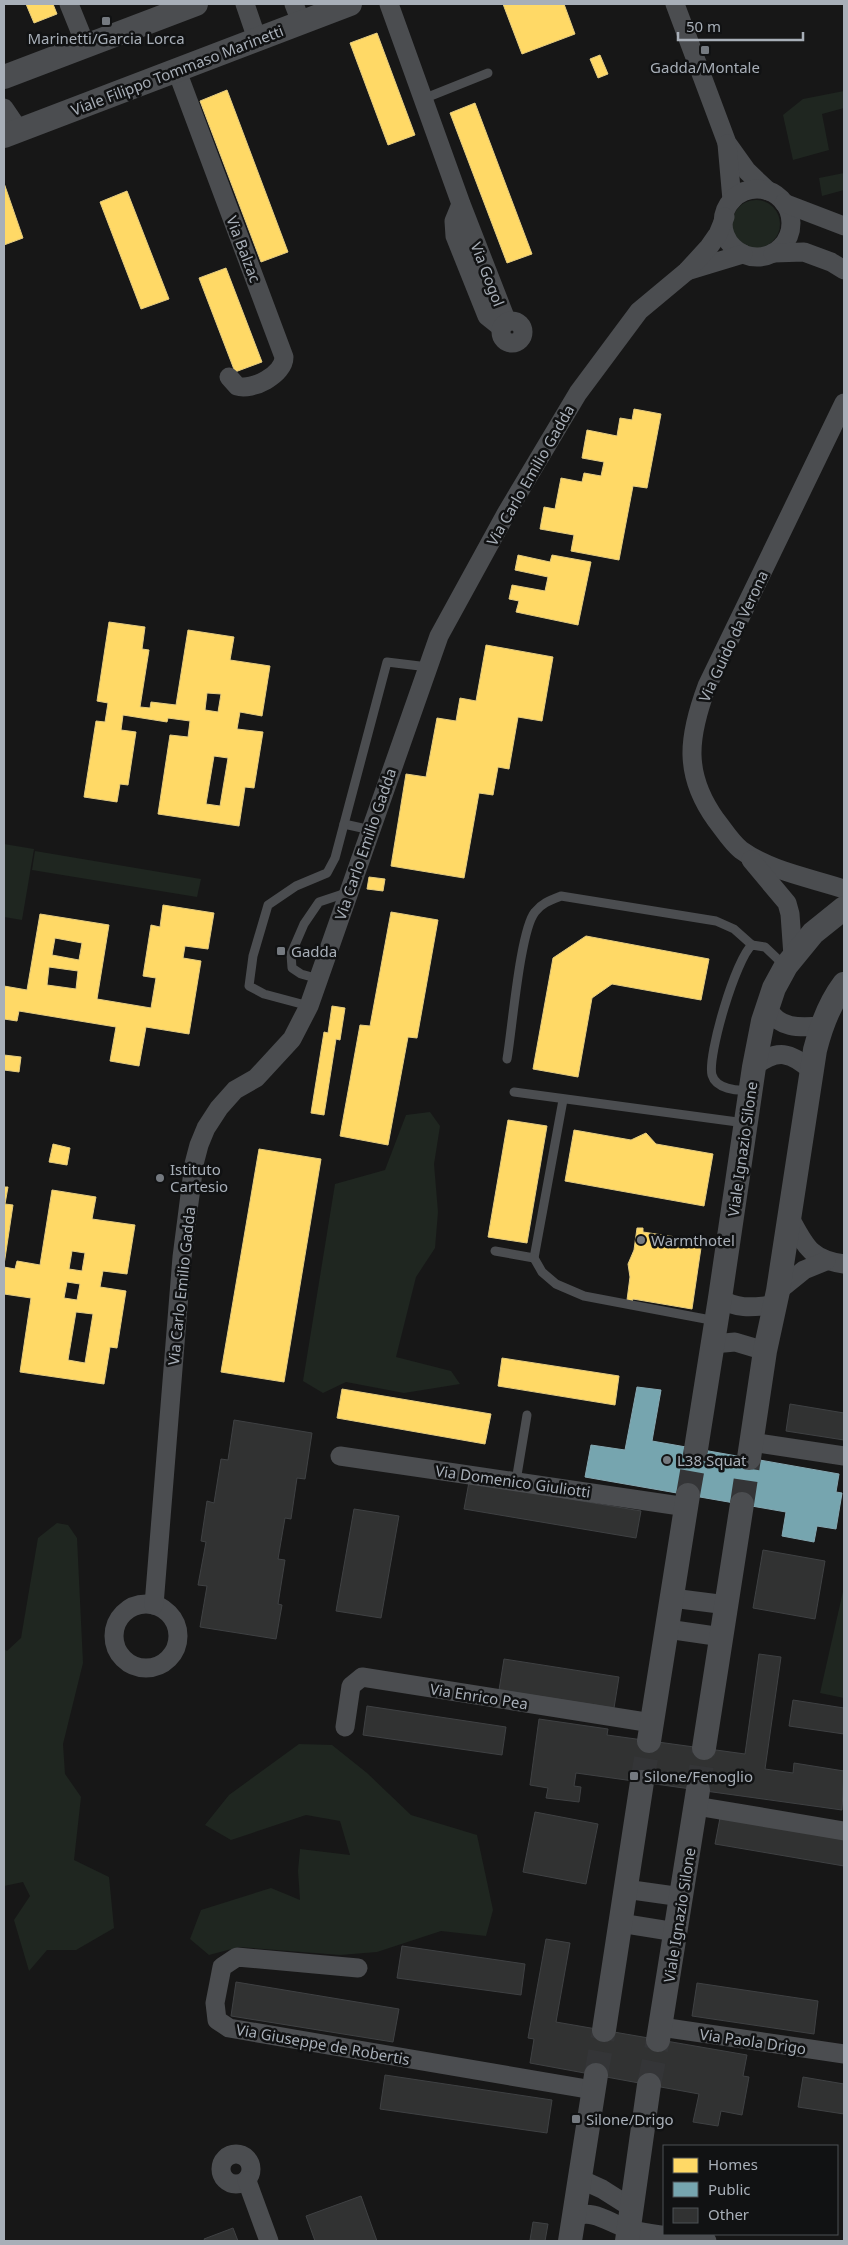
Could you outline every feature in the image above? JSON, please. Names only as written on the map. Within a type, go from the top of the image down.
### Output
[{"type":"street","points":[[69,4],[86,46]]},
{"type":"street","points":[[4,77],[196,4]]},
{"type":"street","points":[[244,4],[257,39]]},
{"type":"street","name":"Viale Filippo Tommaso Marinetti","points":[[11,133],[257,39],[298,13],[350,4]]},
{"type":"street","name":"Via Gogol","points":[[389,4],[461,204],[455,215],[455,236],[487,316],[497,324],[507,322]]},
{"type":"street","name":"Via Carlo Emilio Gadda","points":[[675,4],[727,143],[746,170],[768,191]]},
{"type":"street","name":"Via Balzac","points":[[177,71],[284,357],[282,368],[277,374],[247,387],[237,386],[229,377]]},
{"type":"street","points":[[4,108],[11,133]]},
{"type":"street","name":"Via Carlo Emilio Gadda","points":[[154,1605],[182,1257],[196,1154],[206,1128],[219,1108],[235,1090],[256,1078],[292,1039],[309,1006],[319,979],[439,636],[507,512],[578,393],[639,311],[687,271],[714,241],[729,208],[727,143]]},
{"type":"street","points":[[844,226],[784,203],[768,191],[756,189],[747,191],[729,208],[724,232],[726,239],[736,251],[743,254],[760,257],[772,254],[804,252],[831,262],[844,270]]},
{"type":"street","points":[[772,254],[782,246],[789,234],[790,216],[784,203]]},
{"type":"street","name":"Via Carlo Emilio Gadda","points":[[687,271],[743,254]]},
{"type":"street","name":"Via Guido da Verona","points":[[844,403],[707,686],[693,729],[692,761],[701,797],[731,840],[741,850],[777,868],[844,889]]},
{"type":"street","points":[[741,850],[787,903],[790,914],[790,961]]},
{"type":"street","name":"Viale Ignazio Silone","points":[[696,1449],[750,1090],[767,1007],[777,981],[790,961],[812,933],[844,908]]},
{"type":"street","points":[[844,984],[821,1026],[812,1070],[750,1450],[844,1456]]},
{"type":"street","points":[[767,1007],[776,1020],[788,1026],[821,1026]]},
{"type":"street","points":[[754,1066],[768,1056],[783,1053],[797,1058],[812,1070]]},
{"type":"street","points":[[789,1216],[805,1245],[835,1263]]},
{"type":"street","points":[[720,1298],[740,1307],[776,1298],[804,1270],[835,1263]]},
{"type":"street","points":[[715,1332],[735,1342],[765,1351]]},
{"type":"street","name":"Via Domenico Giuliotti","points":[[340,1456],[516,1482],[688,1501]]},
{"type":"street","points":[[651,1732],[688,1501]]},
{"type":"street","points":[[704,1748],[742,1504]]},
{"type":"street","points":[[672,1598],[727,1605]]},
{"type":"street","points":[[667,1629],[722,1637]]},
{"type":"street","name":"Via Enrico Pea","points":[[345,1727],[351,1686],[358,1679],[362,1678],[651,1732]]},
{"type":"street","points":[[604,2030],[642,1782]]},
{"type":"street","points":[[697,1798],[844,1831]]},
{"type":"street","name":"Viale Ignazio Silone","points":[[660,2033],[697,1798]]},
{"type":"street","points":[[625,1889],[682,1897]]},
{"type":"street","points":[[620,1923],[676,1932]]},
{"type":"street","name":"Via Giuseppe de Robertis","points":[[358,1968],[236,1957],[222,1967],[215,2003],[217,2020],[228,2028],[595,2083]]},
{"type":"street","name":"Via Paola Drigo","points":[[660,2033],[844,2054]]},
{"type":"street","points":[[570,2241],[595,2083]]},
{"type":"street","points":[[630,2226],[649,2085]]},
{"type":"street","points":[[580,2179],[602,2189],[630,2226]]},
{"type":"street","points":[[247,2181],[269,2241]]},
{"type":"street","points":[[574,2217],[582,2213],[663,2232]]},
{"type":"street","points":[[676,2235],[707,2241]]},
{"type":"lane","points":[[423,99],[488,73]]},
{"type":"lane","points":[[309,1006],[264,994],[249,986],[253,956],[268,905],[296,886],[327,873],[335,858],[387,662],[428,667]]},
{"type":"lane","points":[[344,824],[370,830]]},
{"type":"lane","points":[[319,979],[301,974],[292,968],[291,954],[304,924],[319,902],[350,892]]},
{"type":"lane","points":[[508,1059],[527,929],[534,912],[549,900],[561,896],[710,920],[734,929],[752,945],[765,947],[790,961]]},
{"type":"lane","points":[[750,1090],[729,1089],[717,1083],[712,1074],[714,1053],[728,993],[747,949],[752,945]]},
{"type":"lane","points":[[514,1092],[746,1123]]},
{"type":"lane","points":[[563,1100],[534,1258],[542,1272],[556,1284],[584,1296],[715,1332]]},
{"type":"lane","points":[[495,1251],[534,1258]]},
{"type":"lane","points":[[516,1482],[527,1416]]},
{"type":"shaded area","points":[[844,91],[844,108],[822,114],[829,150],[793,160],[783,115],[803,99]]},
{"type":"shaded area","points":[[844,173],[844,190],[822,196],[819,178]]},
{"type":"shaded area","points":[[751,200],[761,200],[773,207],[780,219],[780,229],[773,241],[761,248],[751,248],[743,244],[736,237],[732,229],[732,219],[736,211],[743,204]]},
{"type":"shaded area","points":[[4,844],[34,849],[22,920],[4,917]]},
{"type":"shaded area","points":[[35,851],[201,879],[197,897],[32,870]]},
{"type":"shaded area","points":[[430,1112],[440,1126],[434,1164],[438,1212],[435,1248],[416,1277],[396,1357],[451,1371],[460,1384],[404,1393],[346,1382],[323,1393],[303,1381],[335,1184],[385,1170],[406,1115]]},
{"type":"shaded area","points":[[57,1523],[68,1525],[77,1538],[83,1663],[63,1744],[65,1774],[81,1797],[74,1860],[109,1877],[114,1928],[76,1950],[47,1950],[29,1971],[14,1920],[30,1896],[23,1882],[4,1886],[4,1649],[7,1651],[21,1638],[38,1538]]},
{"type":"shaded area","points":[[844,1587],[844,1698],[820,1693]]},
{"type":"shaded area","points":[[299,1744],[332,1745],[367,1773],[411,1815],[477,1835],[493,1910],[486,1936],[441,1931],[377,1952],[340,1955],[239,1947],[209,1955],[190,1939],[201,1910],[271,1888],[300,1900],[298,1871],[300,1849],[350,1855],[340,1821],[306,1815],[231,1840],[205,1825],[229,1795]]},
{"type":"building: Homes","points":[[26,4],[53,4],[57,14],[34,23]]},
{"type":"building: Homes","points":[[503,4],[564,4],[575,34],[522,54]]},
{"type":"building: Homes","points":[[377,33],[415,135],[388,145],[350,43]]},
{"type":"building: Homes","points":[[600,55],[608,74],[598,78],[590,59]]},
{"type":"building: Homes","points":[[227,90],[288,252],[261,262],[200,101]]},
{"type":"building: Homes","points":[[475,103],[532,254],[507,263],[450,113]]},
{"type":"building: Homes","points":[[4,183],[23,238],[4,245]]},
{"type":"building: Homes","points":[[127,191],[169,299],[141,309],[100,202]]},
{"type":"building: Homes","points":[[226,268],[262,362],[235,372],[199,278]]},
{"type":"building: Homes","points":[[634,409],[661,414],[647,488],[633,486],[619,560],[571,551],[574,535],[540,529],[544,507],[555,509],[561,478],[582,482],[584,473],[601,476],[604,462],[582,458],[587,430],[617,436],[620,418],[632,420]]},
{"type":"building: Homes","points":[[518,555],[550,562],[552,555],[591,562],[578,625],[516,612],[519,601],[509,599],[512,585],[545,591],[548,577],[515,570]]},
{"type":"building: Homes","points":[[109,622],[145,627],[142,649],[149,650],[140,707],[150,708],[151,702],[176,705],[188,630],[234,637],[230,660],[270,666],[262,716],[240,712],[237,729],[263,732],[254,788],[245,787],[239,826],[158,814],[170,735],[188,737],[190,721],[168,718],[167,722],[123,715],[121,730],[136,732],[128,785],[120,784],[117,802],[84,797],[96,721],[105,722],[108,703],[97,701]],"holes":[[[207,693],[221,694],[218,712],[205,710]],[[214,756],[228,758],[220,806],[206,804]]]},
{"type":"building: Homes","points":[[486,645],[553,657],[542,721],[518,717],[509,769],[498,767],[493,795],[479,793],[464,878],[391,866],[406,774],[426,777],[437,718],[456,721],[460,698],[476,701]]},
{"type":"building: Homes","points":[[369,877],[385,879],[383,891],[367,889]]},
{"type":"building: Homes","points":[[163,905],[214,913],[208,949],[185,946],[183,958],[201,961],[189,1034],[146,1027],[139,1066],[110,1061],[116,1027],[19,1011],[17,1021],[4,1019],[4,986],[27,990],[40,914],[109,925],[97,999],[151,1008],[156,978],[143,976],[151,925],[160,927]],"holes":[[[55,938],[82,943],[79,960],[52,955]],[[49,967],[78,971],[76,989],[47,985]]]},
{"type":"building: Homes","points":[[391,912],[438,920],[417,1038],[408,1037],[388,1145],[340,1136],[360,1025],[370,1026]]},
{"type":"building: Homes","points":[[586,936],[709,959],[701,1000],[612,984],[592,998],[578,1077],[533,1069],[553,958]]},
{"type":"building: Homes","points":[[332,1006],[345,1008],[340,1040],[336,1039],[324,1115],[311,1113],[324,1032],[328,1033]]},
{"type":"building: Homes","points":[[4,1055],[21,1057],[19,1072],[4,1070]]},
{"type":"building: Homes","points":[[508,1120],[547,1126],[527,1243],[488,1237]]},
{"type":"building: Homes","points":[[574,1130],[631,1140],[646,1133],[656,1144],[713,1154],[704,1206],[565,1181]]},
{"type":"building: Homes","points":[[53,1144],[70,1148],[67,1165],[49,1162]]},
{"type":"building: Homes","points":[[259,1149],[321,1159],[284,1382],[221,1372]]},
{"type":"building: Homes","points":[[4,1187],[8,1187],[5,1204],[13,1205],[4,1265]]},
{"type":"building: Homes","points":[[52,1190],[96,1197],[92,1219],[135,1225],[127,1274],[103,1271],[100,1287],[126,1291],[117,1348],[110,1347],[104,1384],[20,1372],[31,1298],[4,1294],[4,1267],[15,1269],[17,1261],[40,1265]],"holes":[[[72,1251],[85,1253],[82,1271],[69,1269]],[[67,1282],[80,1284],[77,1300],[64,1298]],[[76,1312],[93,1314],[85,1363],[68,1360]]]},
{"type":"building: Homes","points":[[637,1228],[643,1228],[643,1232],[702,1241],[692,1309],[633,1299],[632,1302],[627,1300],[630,1277],[628,1264],[634,1250]]},
{"type":"building: Homes","points":[[502,1358],[619,1376],[615,1405],[498,1386]]},
{"type":"building: Homes","points":[[342,1389],[491,1414],[485,1444],[337,1418]]},
{"type":"building: Public","points":[[637,1387],[661,1390],[652,1441],[839,1474],[836,1492],[842,1493],[836,1529],[817,1526],[814,1542],[782,1536],[786,1512],[585,1477],[591,1445],[625,1450]]},
{"type":"building: Other","points":[[790,1404],[844,1413],[844,1440],[786,1431]]},
{"type":"building: Other","points":[[234,1420],[312,1433],[305,1479],[297,1478],[291,1519],[285,1518],[278,1559],[285,1560],[278,1604],[282,1605],[276,1639],[200,1627],[207,1586],[198,1585],[206,1542],[201,1541],[207,1501],[214,1503],[221,1459],[228,1460]]},
{"type":"building: Other","points":[[469,1482],[641,1511],[636,1538],[464,1509]]},
{"type":"building: Other","points":[[354,1509],[399,1516],[381,1618],[336,1611]]},
{"type":"building: Other","points":[[763,1550],[825,1561],[815,1619],[753,1608]]},
{"type":"building: Other","points":[[759,1654],[781,1657],[765,1769],[793,1773],[794,1763],[844,1771],[842,1810],[576,1773],[574,1786],[581,1787],[579,1802],[546,1798],[548,1788],[530,1785],[539,1719],[608,1729],[607,1735],[745,1754]]},
{"type":"building: Other","points":[[504,1659],[619,1677],[614,1708],[499,1690]]},
{"type":"building: Other","points":[[793,1700],[844,1708],[844,1734],[789,1726]]},
{"type":"building: Other","points":[[367,1706],[506,1727],[502,1755],[363,1735]]},
{"type":"building: Other","points":[[535,1812],[598,1824],[586,1884],[523,1872]]},
{"type":"building: Other","points":[[720,1818],[844,1839],[844,1866],[715,1844]]},
{"type":"building: Other","points":[[546,1939],[570,1943],[556,2022],[747,2055],[743,2076],[749,2077],[742,2115],[721,2111],[718,2126],[693,2122],[699,2094],[530,2063],[534,2039],[528,2038]]},
{"type":"building: Other","points":[[402,1946],[525,1964],[521,1995],[397,1978]]},
{"type":"building: Other","points":[[236,1982],[399,2009],[393,2042],[231,2016]]},
{"type":"building: Other","points":[[697,1983],[818,2001],[814,2034],[692,2016]]},
{"type":"building: Other","points":[[385,2075],[552,2100],[547,2133],[380,2109]]},
{"type":"building: Other","points":[[803,2077],[844,2084],[844,2114],[798,2107]]},
{"type":"building: Other","points":[[361,2196],[377,2241],[315,2241],[306,2216]]},
{"type":"building: Other","points":[[533,2222],[548,2224],[545,2241],[530,2240]]},
{"type":"building: Other","points":[[233,2228],[238,2241],[205,2241],[204,2239]]},
{"type":"tunnel","points":[[688,1495],[696,1449]]},
{"type":"tunnel","points":[[742,1504],[749,1458]]},
{"type":"tunnel","points":[[642,1782],[649,1741]]},
{"type":"tunnel","points":[[698,1790],[704,1748]]},
{"type":"tunnel","points":[[596,2075],[604,2030]]},
{"type":"tunnel","points":[[649,2085],[658,2040]]},
{"type":"place","name":"Marinetti/Garcia Lorca","points":[[106,21]]},
{"type":"place","name":"Gadda/Montale","points":[[705,50]]},
{"type":"place","name":"Gadda","points":[[281,951]]},
{"type":"place","name":"Istituto Cartesio","points":[[160,1178]]},
{"type":"place","name":"Warmthotel","points":[[641,1240]]},
{"type":"place","name":"L38 Squat","points":[[667,1460]]},
{"type":"place","name":"Silone/Fenoglio","points":[[634,1776]]},
{"type":"place","name":"Silone/Drigo","points":[[576,2119]]}]
